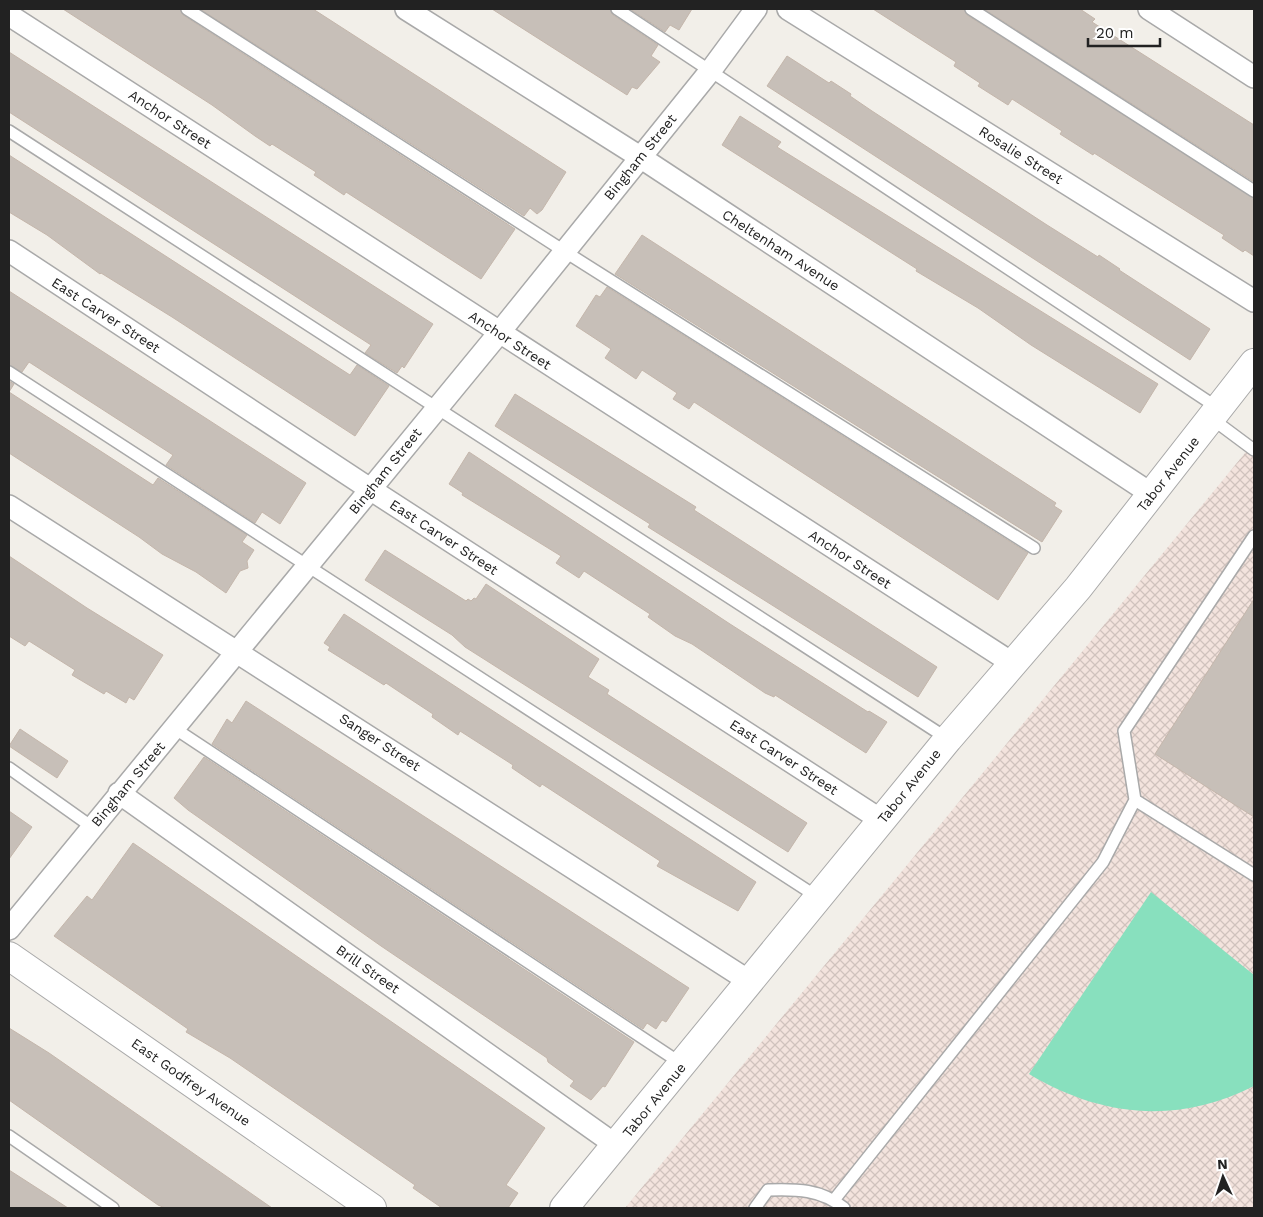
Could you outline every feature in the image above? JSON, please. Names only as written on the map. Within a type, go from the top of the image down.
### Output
[{"type":"street","name":"Cheltenham Avenue","points":[[406,9],[640,157],[1153,495]]},
{"type":"street","name":"Bingham Street","points":[[9,929],[120,792],[239,652],[711,70],[756,9]]},
{"type":"street","name":"Rosalie Street","points":[[788,9],[1254,301]]},
{"type":"street","points":[[1149,9],[1254,77]]},
{"type":"street","name":"Anchor Street","points":[[9,15],[498,333],[1012,663]]},
{"type":"street","name":"East Carver Street","points":[[9,251],[370,489],[881,820]]},
{"type":"street","name":"Tabor Avenue","points":[[564,1208],[617,1146],[749,981],[820,898],[948,739],[1078,588],[1153,495],[1254,364]]},
{"type":"street","name":"Sanger Street","points":[[9,506],[749,981]]},
{"type":"street","name":"Brill Street","points":[[120,792],[617,1146]]},
{"type":"street","name":"East Godfrey Avenue","points":[[9,956],[372,1208]]},
{"type":"lane","points":[[187,9],[564,251],[1034,548]]},
{"type":"lane","points":[[617,9],[711,70],[1215,413],[1254,450]]},
{"type":"lane","points":[[971,9],[1254,191]]},
{"type":"lane","points":[[9,131],[948,739]]},
{"type":"lane","points":[[9,372],[820,898]]},
{"type":"lane","points":[[834,1200],[1103,862],[1135,800],[1124,731],[1254,536]]},
{"type":"lane","points":[[174,728],[682,1064]]},
{"type":"lane","points":[[9,768],[92,827]]},
{"type":"lane","points":[[1135,800],[1254,875]]},
{"type":"lane","points":[[9,1136],[114,1208]]},
{"type":"lane","points":[[756,1208],[768,1190],[801,1189],[834,1200],[844,1208]]},
{"type":"shaded area","points":[[1254,442],[1254,1208],[625,1208],[958,803]]},
{"type":"green space","points":[[1151,892],[1254,975],[1254,1086],[1196,1107],[1168,1111],[1140,1111],[1084,1100],[1029,1074]]},
{"type":"building","points":[[63,9],[180,9],[183,15],[515,229],[481,279],[346,192],[344,195],[314,175],[316,172],[272,144],[270,146],[212,105]]},
{"type":"building","points":[[200,9],[313,9],[566,172],[542,210],[537,214],[530,208],[524,216]]},
{"type":"building","points":[[492,9],[610,9],[613,15],[658,45],[651,56],[660,62],[637,89],[632,87],[627,95]]},
{"type":"building","points":[[630,9],[692,9],[679,30],[670,25],[665,32]]},
{"type":"building","points":[[873,9],[964,9],[967,15],[1254,198],[1254,256],[1245,250],[1243,252],[1222,238],[1224,235],[1094,153],[1093,155],[1060,134],[1062,131],[1012,99],[1008,105],[978,86],[980,83],[954,66],[956,62]]},
{"type":"building","points":[[984,9],[1080,9],[1095,19],[1092,22],[1254,125],[1254,182]]},
{"type":"building","points":[[9,52],[433,324],[404,368],[402,366],[397,373],[365,353],[371,345],[9,112]]},
{"type":"building","points":[[787,56],[829,83],[831,81],[872,111],[1047,225],[1098,257],[1099,255],[1210,329],[1190,360],[767,86]]},
{"type":"building","points":[[740,116],[781,142],[777,147],[1158,384],[1140,413],[1031,345],[978,308],[916,271],[917,269],[722,145]]},
{"type":"building","points":[[9,155],[350,375],[357,365],[389,386],[355,436],[172,317],[100,274],[47,235],[9,212]]},
{"type":"building","points":[[642,235],[1056,503],[1054,506],[1062,511],[1042,542],[615,274]]},
{"type":"building","points":[[607,287],[1028,553],[998,600],[694,402],[689,409],[673,399],[677,393],[642,370],[636,379],[605,358],[611,349],[576,326],[596,295],[600,297]]},
{"type":"building","points":[[9,291],[306,483],[280,524],[262,512],[255,523],[166,465],[173,455],[29,362],[22,372],[9,365]]},
{"type":"building","points":[[9,381],[14,384],[9,392]]},
{"type":"building","points":[[9,392],[153,485],[158,478],[247,535],[242,542],[254,550],[247,561],[248,568],[240,571],[226,593],[196,572],[162,554],[139,537],[9,453]]},
{"type":"building","points":[[515,394],[696,507],[694,510],[937,667],[918,697],[648,527],[650,524],[495,426]]},
{"type":"building","points":[[469,452],[730,624],[868,712],[887,722],[866,753],[775,695],[774,697],[765,693],[692,644],[675,636],[648,617],[650,614],[584,571],[579,578],[556,563],[561,556],[462,495],[463,493],[449,484]]},
{"type":"building","points":[[385,550],[466,601],[468,599],[471,601],[474,598],[476,599],[486,584],[599,659],[588,677],[609,690],[607,694],[807,823],[788,852],[465,647],[452,635],[365,580]]},
{"type":"building","points":[[9,556],[87,608],[163,655],[134,700],[129,697],[126,703],[106,691],[104,694],[72,675],[75,670],[29,641],[25,646],[9,636]]},
{"type":"building","points":[[1254,599],[1254,817],[1155,754]]},
{"type":"building","points":[[344,614],[756,882],[738,911],[657,866],[660,861],[542,784],[540,787],[512,768],[513,765],[460,731],[458,735],[432,717],[433,714],[386,683],[384,685],[328,650],[330,647],[324,643]]},
{"type":"building","points":[[246,701],[689,988],[666,1022],[662,1020],[656,1029],[647,1023],[643,1029],[212,744],[227,719],[232,723]]},
{"type":"building","points":[[20,729],[68,761],[57,778],[9,746]]},
{"type":"building","points":[[204,757],[634,1042],[605,1087],[603,1086],[591,1100],[570,1086],[574,1081],[548,1062],[547,1058],[381,946],[188,810],[174,798]]},
{"type":"building","points":[[9,811],[32,827],[9,859]]},
{"type":"building","points":[[133,843],[545,1128],[506,1185],[518,1193],[508,1208],[442,1208],[413,1188],[415,1185],[230,1058],[186,1032],[188,1029],[54,936],[87,896],[92,900]]},
{"type":"building","points":[[9,1028],[49,1053],[272,1208],[165,1208],[158,1205],[9,1100]]},
{"type":"building","points":[[9,1170],[68,1208],[9,1208]]}]
